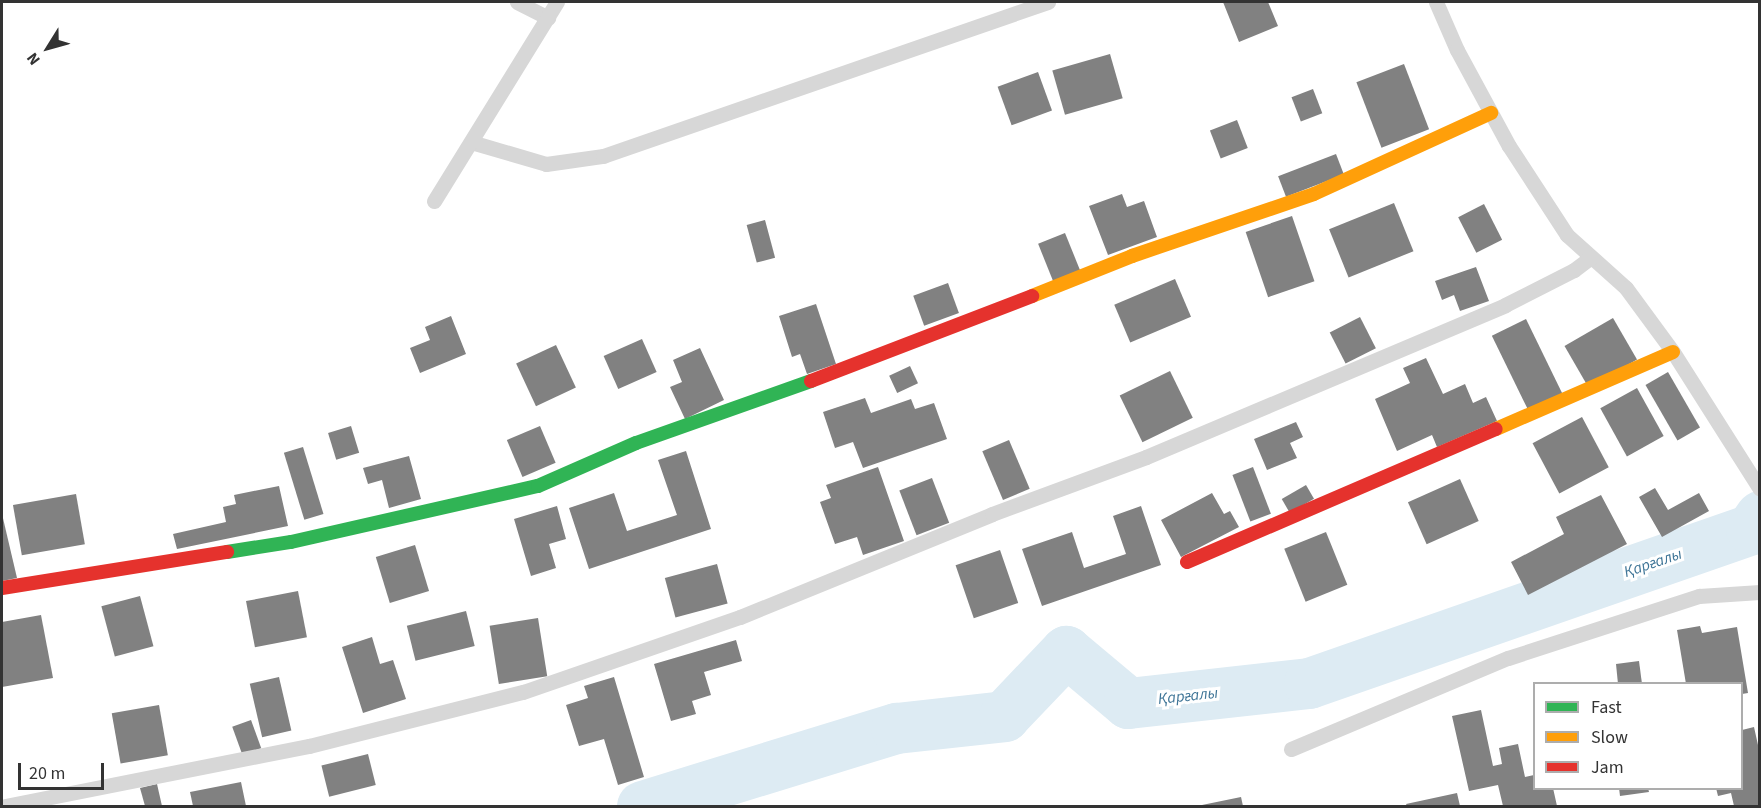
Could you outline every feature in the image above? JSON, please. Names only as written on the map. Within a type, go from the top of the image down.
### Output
[{"type":"street","points":[[2,588],[291,542],[538,486],[636,443],[867,361],[1132,256],[1314,194],[1491,113]]},
{"type":"street","points":[[1187,562],[1673,352]]},
{"type":"lane","points":[[517,2],[548,18]]},
{"type":"lane","points":[[434,201],[557,2]]},
{"type":"lane","points":[[471,142],[546,164],[603,156],[1047,2]]},
{"type":"lane","points":[[1436,2],[1456,50],[1491,113],[1567,235],[1626,288],[1673,352],[1760,489]]},
{"type":"lane","points":[[5,807],[309,746],[523,693],[729,621],[992,514],[1146,457],[1505,305],[1574,270],[1591,257]]},
{"type":"lane","points":[[1291,750],[1508,658],[1699,596],[1760,592]]},
{"type":"building","points":[[1223,2],[1268,2],[1278,26],[1239,42]]},
{"type":"building","points":[[1110,54],[1123,98],[1065,115],[1052,71]]},
{"type":"building","points":[[1404,64],[1429,129],[1381,148],[1356,82]]},
{"type":"building","points":[[1038,72],[1052,111],[1012,125],[998,87]]},
{"type":"building","points":[[1313,89],[1322,113],[1301,122],[1292,97]]},
{"type":"building","points":[[1237,120],[1248,148],[1221,158],[1210,130]]},
{"type":"building","points":[[1336,154],[1344,175],[1286,197],[1278,176]]},
{"type":"building","points":[[1122,194],[1127,207],[1144,201],[1157,237],[1108,255],[1089,206]]},
{"type":"building","points":[[1394,203],[1413,251],[1349,277],[1329,229]]},
{"type":"building","points":[[1484,204],[1502,240],[1476,253],[1458,217]]},
{"type":"building","points":[[1292,216],[1314,281],[1268,297],[1246,232]]},
{"type":"building","points":[[765,220],[775,258],[757,263],[747,225]]},
{"type":"building","points":[[1065,233],[1080,271],[1053,282],[1038,244]]},
{"type":"building","points":[[1476,267],[1489,301],[1460,311],[1454,295],[1442,300],[1435,281]]},
{"type":"building","points":[[1175,279],[1191,317],[1130,343],[1114,305]]},
{"type":"building","points":[[948,283],[959,313],[924,326],[913,296]]},
{"type":"building","points":[[816,304],[836,364],[807,374],[800,354],[792,357],[779,316]]},
{"type":"building","points":[[451,316],[466,354],[420,373],[410,348],[430,340],[425,327]]},
{"type":"building","points":[[1360,317],[1376,348],[1346,364],[1330,332]]},
{"type":"building","points":[[1613,318],[1637,360],[1589,388],[1565,346]]},
{"type":"building","points":[[1526,319],[1563,395],[1529,412],[1492,336]]},
{"type":"building","points":[[642,339],[657,372],[618,389],[604,356]]},
{"type":"building","points":[[556,345],[576,388],[536,406],[516,364]]},
{"type":"building","points":[[700,348],[724,400],[685,419],[670,387],[682,382],[673,360]]},
{"type":"building","points":[[1426,358],[1443,394],[1465,384],[1473,403],[1486,397],[1497,421],[1437,447],[1432,435],[1397,451],[1375,399],[1410,383],[1403,368]]},
{"type":"building","points":[[910,366],[918,383],[897,393],[889,376]]},
{"type":"building","points":[[1170,371],[1193,418],[1142,442],[1120,396]]},
{"type":"building","points":[[1668,372],[1700,427],[1677,440],[1645,385]]},
{"type":"building","points":[[1637,388],[1664,436],[1627,456],[1600,408]]},
{"type":"building","points":[[865,398],[871,413],[911,399],[915,409],[934,403],[947,439],[863,468],[853,442],[835,448],[823,412]]},
{"type":"building","points":[[1582,417],[1609,467],[1559,494],[1533,443]]},
{"type":"building","points":[[1296,422],[1303,437],[1290,443],[1297,458],[1267,470],[1254,439]]},
{"type":"building","points":[[351,426],[359,453],[336,460],[328,433]]},
{"type":"building","points":[[540,426],[556,463],[522,477],[507,440]]},
{"type":"building","points":[[1009,440],[1030,489],[1003,500],[982,451]]},
{"type":"building","points":[[303,447],[323,514],[304,520],[284,453]]},
{"type":"building","points":[[686,451],[711,529],[589,569],[569,508],[614,493],[627,531],[677,515],[658,460]]},
{"type":"building","points":[[409,456],[421,499],[389,508],[382,480],[368,484],[363,468]]},
{"type":"building","points":[[878,467],[904,541],[863,555],[857,537],[835,544],[820,502],[831,498],[826,485]]},
{"type":"building","points":[[1253,467],[1271,514],[1250,522],[1232,475]]},
{"type":"building","points":[[932,478],[949,523],[917,535],[899,491]]},
{"type":"building","points":[[1460,479],[1479,521],[1427,544],[1408,502]]},
{"type":"building","points":[[1306,485],[1314,499],[1290,513],[1282,499]]},
{"type":"building","points":[[279,486],[288,526],[177,549],[173,534],[226,522],[223,507],[236,504],[234,495]]},
{"type":"building","points":[[1655,488],[1668,510],[1699,493],[1709,511],[1662,537],[1639,497]]},
{"type":"building","points":[[1212,493],[1224,514],[1230,511],[1239,527],[1181,557],[1161,520]]},
{"type":"building","points":[[76,494],[85,544],[22,555],[13,505]]},
{"type":"building","points":[[1601,495],[1627,544],[1528,595],[1511,562],[1564,534],[1556,517]]},
{"type":"building","points":[[557,506],[566,539],[549,544],[556,568],[531,576],[514,519]]},
{"type":"building","points":[[1141,506],[1161,565],[1042,606],[1022,549],[1072,532],[1084,568],[1126,554],[1113,516]]},
{"type":"building","points":[[2,514],[17,578],[2,581]]},
{"type":"building","points":[[1326,532],[1347,585],[1306,602],[1284,549]]},
{"type":"building","points":[[415,545],[429,591],[390,603],[376,557]]},
{"type":"building","points":[[1000,550],[1018,603],[974,618],[956,565]]},
{"type":"building","points":[[717,564],[728,604],[675,618],[665,578]]},
{"type":"building","points":[[298,591],[307,637],[255,647],[246,601]]},
{"type":"building","points":[[140,596],[153,646],[115,657],[101,606]]},
{"type":"building","points":[[466,611],[475,646],[416,661],[407,626]]},
{"type":"building","points":[[41,615],[53,678],[2,687],[2,622]]},
{"type":"building","points":[[538,618],[547,676],[499,684],[490,626]]},
{"type":"building","points":[[1700,626],[1702,633],[1737,627],[1748,693],[1743,694],[1743,682],[1686,682],[1677,630]]},
{"type":"building","points":[[372,637],[380,664],[393,660],[406,699],[363,713],[342,647]]},
{"type":"building","points":[[736,640],[742,661],[704,672],[711,695],[692,701],[696,714],[671,721],[654,664]]},
{"type":"building","points":[[1639,661],[1642,682],[1618,682],[1616,664]]},
{"type":"building","points":[[279,677],[291,731],[262,737],[250,684]]},
{"type":"building","points":[[614,677],[644,777],[618,785],[604,739],[579,746],[566,705],[588,698],[584,686]]},
{"type":"building","points":[[159,705],[168,755],[121,764],[112,713]]},
{"type":"building","points":[[1481,710],[1493,766],[1502,764],[1499,748],[1518,744],[1525,777],[1533,775],[1533,790],[1553,790],[1557,806],[1503,806],[1498,785],[1469,791],[1452,716]]},
{"type":"building","points":[[251,720],[261,748],[242,755],[232,727]]},
{"type":"building","points":[[1754,727],[1760,754],[1760,806],[1734,806],[1731,793],[1718,796],[1716,790],[1743,790],[1743,730]]},
{"type":"building","points":[[368,754],[376,785],[329,797],[321,766]]},
{"type":"building","points":[[241,782],[246,806],[193,806],[190,792]]},
{"type":"building","points":[[157,784],[162,806],[145,806],[140,788]]},
{"type":"building","points":[[1619,790],[1648,790],[1649,792],[1620,796]]},
{"type":"building","points":[[1457,793],[1460,806],[1407,806],[1406,804]]},
{"type":"building","points":[[1241,797],[1243,806],[1202,806],[1202,805]]},
{"type":"waterway","name":"Қарғалы","points":[[642,806],[896,728],[1004,716],[1066,651],[1128,703],[1309,683],[1751,529],[1760,516]]},
{"type":"traffic: fast","points":[[227,552],[291,542],[538,486],[636,443],[811,381]]},
{"type":"traffic: slow","points":[[1032,296],[1132,256],[1314,194],[1491,113]]},
{"type":"traffic: slow","points":[[1496,429],[1673,352]]},
{"type":"traffic: jam","points":[[811,381],[1032,296]]},
{"type":"traffic: jam","points":[[1187,562],[1496,429]]},
{"type":"traffic: jam","points":[[2,588],[227,552]]}]
